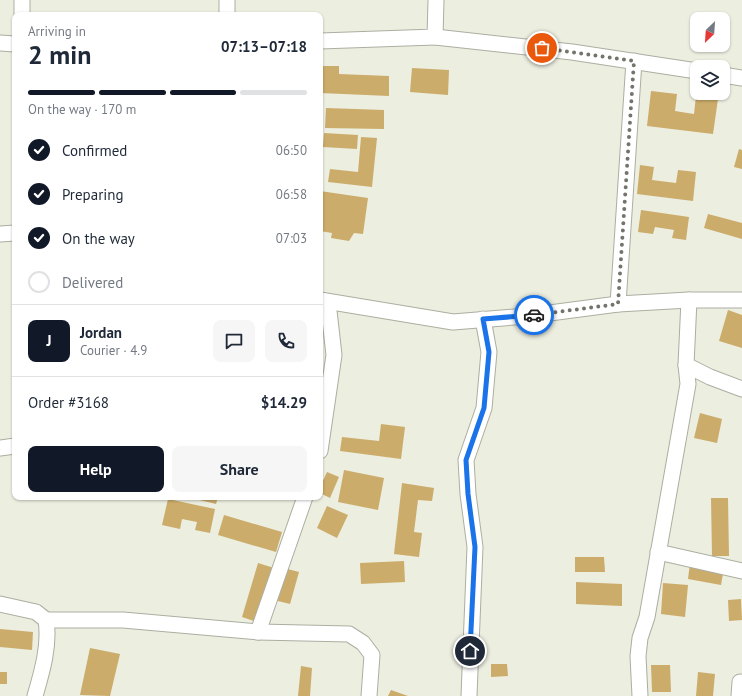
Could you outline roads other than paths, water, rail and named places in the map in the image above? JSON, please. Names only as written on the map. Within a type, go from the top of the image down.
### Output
[{"type":"street","points":[[22,0],[22,12]]},
{"type":"street","points":[[227,0],[227,12]]},
{"type":"street","points":[[435,37],[436,0]]},
{"type":"street","points":[[323,42],[435,37],[572,52],[690,70]]},
{"type":"street","points":[[0,43],[12,44]]},
{"type":"street","points":[[618,304],[634,61]]},
{"type":"street","points":[[730,76],[742,78]]},
{"type":"street","points":[[0,234],[12,233]]},
{"type":"street","points":[[640,696],[638,656],[640,638],[647,617],[688,384],[686,365],[689,300]]},
{"type":"street","points":[[323,430],[334,355],[324,301],[452,322],[527,316],[618,304],[689,300],[742,300]]},
{"type":"street","points":[[469,696],[475,547],[468,494],[466,460],[484,408],[489,352],[483,319]]},
{"type":"street","points":[[686,365],[710,377],[742,389]]},
{"type":"street","points":[[0,448],[12,446]]},
{"type":"street","points":[[258,632],[304,500]]},
{"type":"street","points":[[658,552],[742,571]]},
{"type":"street","points":[[0,604],[36,612],[46,620],[123,620],[258,632],[349,634],[363,643],[372,655],[369,696]]},
{"type":"street","points":[[35,696],[43,668],[48,632],[46,620]]}]
